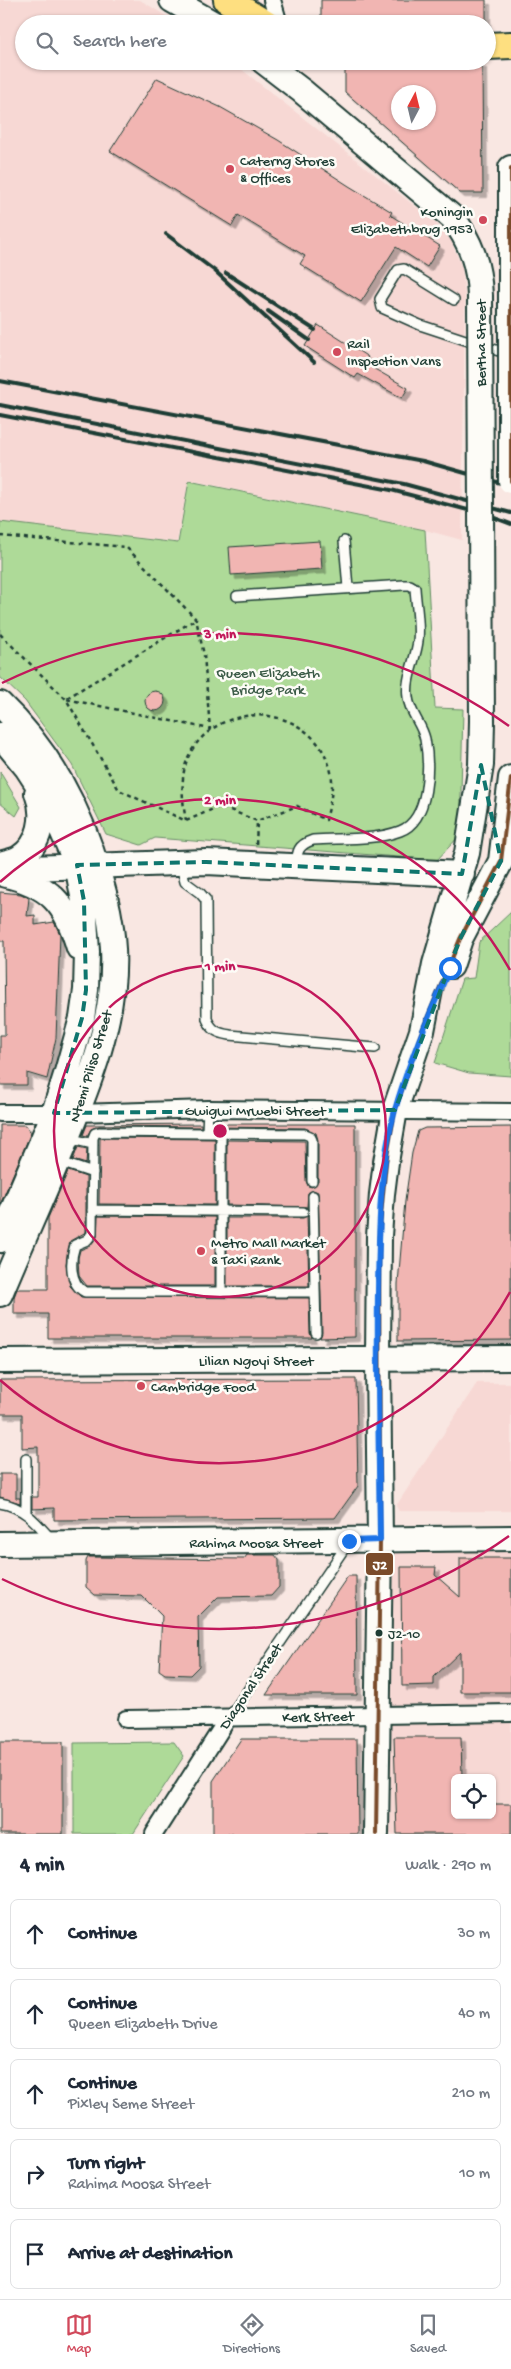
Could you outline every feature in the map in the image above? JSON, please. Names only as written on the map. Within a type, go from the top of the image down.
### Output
[{"type":"main road","points":[[227,0],[251,15]]},
{"type":"main road","points":[[496,46],[511,45]]},
{"type":"street","points":[[172,0],[198,15]]},
{"type":"street","points":[[272,0],[276,15]]},
{"type":"street","name":"Bertha Street","points":[[274,70],[452,217],[464,233],[474,255],[479,277],[480,296],[481,765]]},
{"type":"street","points":[[511,168],[511,481]]},
{"type":"street","name":"Ntemi Piliso Street","points":[[0,704],[17,720],[50,764],[85,832],[86,865],[84,901],[86,973],[82,1018],[54,1113],[0,1240]]},
{"type":"street","name":"Ntemi Piliso Street","points":[[0,735],[27,768],[86,865],[106,893],[114,950],[111,995],[105,1028],[77,1114],[0,1294]]},
{"type":"street","points":[[481,765],[506,868]]},
{"type":"street","points":[[422,1031],[435,964],[462,874],[481,765]]},
{"type":"street","points":[[0,864],[18,858],[29,850],[40,828],[41,805],[27,768]]},
{"type":"street","points":[[376,1834],[376,1715],[380,1540],[379,1236],[386,1162],[395,1110],[422,1031],[460,939],[506,868],[511,778]]},
{"type":"street","points":[[0,868],[180,862],[462,874]]},
{"type":"street","points":[[0,874],[32,882],[50,893],[62,905],[74,929],[86,973]]},
{"type":"street","name":"Gwigwi Mrwebi Street","points":[[0,1113],[77,1114],[208,1109],[511,1112]]},
{"type":"street","name":"Lilian Ngoyi Street","points":[[0,1361],[511,1358]]},
{"type":"street","name":"Rahima Moosa Street","points":[[0,1544],[511,1538]]},
{"type":"street","name":"Kerk Street","points":[[126,1719],[511,1713]]},
{"type":"street","name":"Diagonal Street","points":[[154,1834],[228,1718]]},
{"type":"lane","points":[[454,300],[404,269],[398,270],[380,298],[380,303],[382,308],[420,325],[511,355]]},
{"type":"lane","points":[[344,541],[348,588]]},
{"type":"lane","points":[[237,596],[404,584],[410,584],[415,588],[418,639],[407,695],[424,736],[428,758],[426,788],[420,811],[412,823],[400,831],[374,836],[313,840],[299,847],[296,867]]},
{"type":"lane","points":[[180,862],[185,882],[206,900],[207,1019],[210,1026],[217,1033],[375,1048]]},
{"type":"lane","points":[[207,1131],[208,1109]]},
{"type":"lane","points":[[312,1181],[312,1140],[310,1136],[305,1134],[207,1131],[95,1133],[93,1144],[92,1234],[88,1240],[78,1242],[74,1247],[73,1277],[78,1289],[85,1292],[315,1292]]},
{"type":"lane","points":[[221,1132],[221,1292]]},
{"type":"lane","points":[[67,1138],[93,1144]]},
{"type":"lane","points":[[57,1161],[93,1173]]},
{"type":"lane","points":[[313,1196],[316,1333]]},
{"type":"lane","points":[[92,1210],[303,1212]]},
{"type":"lane","points":[[26,1458],[26,1512]]},
{"type":"lane","points":[[0,1504],[15,1506],[26,1512],[54,1543]]},
{"type":"lane","name":"Diagonal Street","points":[[228,1718],[349,1541]]},
{"type":"path","points":[[0,536],[126,547],[196,619],[204,655],[210,729]]},
{"type":"path","points":[[66,698],[196,619]]},
{"type":"path","points":[[0,634],[66,698],[119,790],[186,821],[220,806],[257,821],[296,806],[326,820],[332,795],[331,772],[325,754],[313,739],[296,724],[278,716],[259,714],[234,717],[210,729],[191,751],[183,775],[182,799],[186,821]]},
{"type":"path","points":[[66,698],[210,729]]},
{"type":"path","points":[[256,854],[257,821]]},
{"type":"highlighted area","points":[[481,765],[501,861],[460,939],[395,1110],[54,1113],[82,1018],[86,990],[84,901],[77,865],[206,862],[462,874]]},
{"type":"shaded area","points":[[0,0],[140,0],[164,15],[15,15],[15,70],[242,70],[435,222],[451,241],[462,268],[465,297],[462,540],[425,530],[189,480],[177,542],[0,523]]},
{"type":"shaded area","points":[[477,1383],[511,1383],[511,1511],[399,1511],[396,1506]]},
{"type":"shaded area","points":[[387,1549],[511,1549],[511,1834],[385,1834]]},
{"type":"green space","name":"Queen Elizabeth Bridge Park","points":[[189,481],[425,530],[435,708],[463,709],[460,835],[437,860],[155,838],[141,845],[106,834],[72,765],[25,701],[0,677],[0,522],[178,543]]},
{"type":"green space","points":[[0,772],[21,807],[16,816],[0,803]]},
{"type":"green space","points":[[511,912],[511,1076],[469,1073],[435,1063],[462,979],[474,978],[479,942]]},
{"type":"green space","points":[[174,1742],[184,1756],[133,1834],[74,1834],[74,1743]]},
{"type":"building","points":[[321,0],[486,0],[486,15],[321,15]]},
{"type":"building","points":[[345,70],[482,70],[483,193],[460,193],[345,92]]},
{"type":"building","name":"Caterng Stores & Offices","points":[[157,78],[220,107],[278,140],[392,212],[390,215],[440,246],[427,267],[396,247],[361,302],[300,264],[305,256],[238,215],[232,226],[110,151]]},
{"type":"building","name":"Rail Inspection Vans","points":[[318,325],[368,357],[364,363],[408,388],[402,398],[358,374],[355,378],[305,346]]},
{"type":"building","points":[[320,541],[322,569],[231,575],[229,547]]},
{"type":"building","points":[[151,691],[159,691],[165,697],[165,705],[159,711],[151,711],[145,705],[145,697]]},
{"type":"building","points":[[0,892],[21,894],[29,898],[27,916],[35,915],[35,925],[54,922],[60,934],[56,1038],[47,1079],[27,1073],[27,1085],[0,1085],[0,1035],[5,1035],[4,941],[0,941]]},
{"type":"building","points":[[201,1124],[201,1127],[99,1126],[91,1129],[87,1136],[83,1135],[87,1125]]},
{"type":"building","points":[[214,1124],[355,1124],[355,1337],[320,1338],[322,1333],[318,1192],[313,1190],[308,1193],[307,1207],[227,1205],[227,1140],[305,1141],[306,1181],[308,1186],[312,1187],[318,1181],[318,1140],[316,1133],[305,1128],[213,1127]]},
{"type":"building","points":[[0,1125],[26,1125],[31,1133],[0,1205]]},
{"type":"building","points":[[511,1127],[511,1340],[398,1341],[398,1284],[405,1201],[412,1153],[418,1131],[425,1128]]},
{"type":"building","points":[[100,1138],[215,1139],[215,1205],[99,1204]]},
{"type":"building","points":[[78,1147],[87,1149],[86,1164],[73,1160]]},
{"type":"building","points":[[68,1171],[86,1177],[86,1232],[70,1241],[66,1264],[70,1286],[81,1297],[309,1298],[310,1333],[312,1338],[48,1338],[48,1314],[14,1314],[14,1297],[17,1289],[48,1289],[48,1218]]},
{"type":"building","points":[[98,1216],[215,1217],[215,1286],[87,1286],[79,1276],[78,1258],[80,1250],[90,1246],[97,1237]]},
{"type":"building","points":[[307,1216],[309,1286],[227,1286],[227,1218],[303,1218]]},
{"type":"building","points":[[356,1379],[358,1486],[335,1518],[54,1520],[54,1508],[32,1509],[32,1497],[38,1497],[38,1447],[22,1448],[22,1414],[0,1414],[0,1380]]},
{"type":"building","points":[[0,1474],[16,1474],[16,1498],[20,1498],[20,1503],[0,1497]]},
{"type":"building","points":[[247,1555],[275,1555],[279,1560],[279,1587],[271,1596],[218,1597],[198,1617],[199,1666],[190,1675],[165,1674],[159,1670],[162,1616],[142,1596],[95,1595],[86,1587],[86,1561],[88,1557],[244,1559]]},
{"type":"building","points":[[460,1558],[511,1558],[511,1692],[460,1692],[460,1652],[434,1677],[434,1685],[402,1686],[401,1567],[436,1567],[435,1575],[460,1597]]},
{"type":"building","points":[[348,1576],[356,1576],[357,1695],[266,1695]]},
{"type":"building","points":[[394,1737],[461,1737],[462,1774],[451,1774],[451,1819],[496,1819],[496,1804],[511,1804],[511,1834],[397,1834]]},
{"type":"building","points":[[241,1739],[357,1739],[358,1834],[213,1834],[213,1781]]},
{"type":"building","points":[[0,1742],[63,1742],[63,1834],[0,1834]]},
{"type":"railway","points":[[166,234],[215,271],[314,362]]},
{"type":"railway","points":[[226,273],[315,330]]},
{"type":"railway","points":[[268,311],[309,340]]},
{"type":"railway","points":[[0,381],[423,461],[511,486]]},
{"type":"railway","points":[[0,405],[404,484],[511,513]]},
{"type":"railway","points":[[0,415],[391,490],[487,515],[511,524]]},
{"type":"transit line","name":"J2","points":[[511,168],[511,481]]},
{"type":"transit line","name":"J2","points":[[376,1834],[380,1541],[379,1236],[386,1162],[395,1110],[422,1031],[460,939],[501,861],[511,778]]},
{"type":"place","name":"Caterng Stores & Offices","points":[[230,169]]},
{"type":"place","name":"Koningin Elizabethbrug 1953","points":[[483,220]]},
{"type":"place","name":"Rail Inspection Vans","points":[[337,352]]},
{"type":"place","name":"Metro Mall Market & Taxi Rank","points":[[201,1251]]},
{"type":"place","name":"Cambridge Food","points":[[141,1386]]},
{"type":"place","name":"J2-10","points":[[379,1633]]},
{"type":"route","points":[[349,1541],[380,1540],[378,1359],[379,1236],[382,1194],[395,1110],[422,1031],[450,968]]}]
